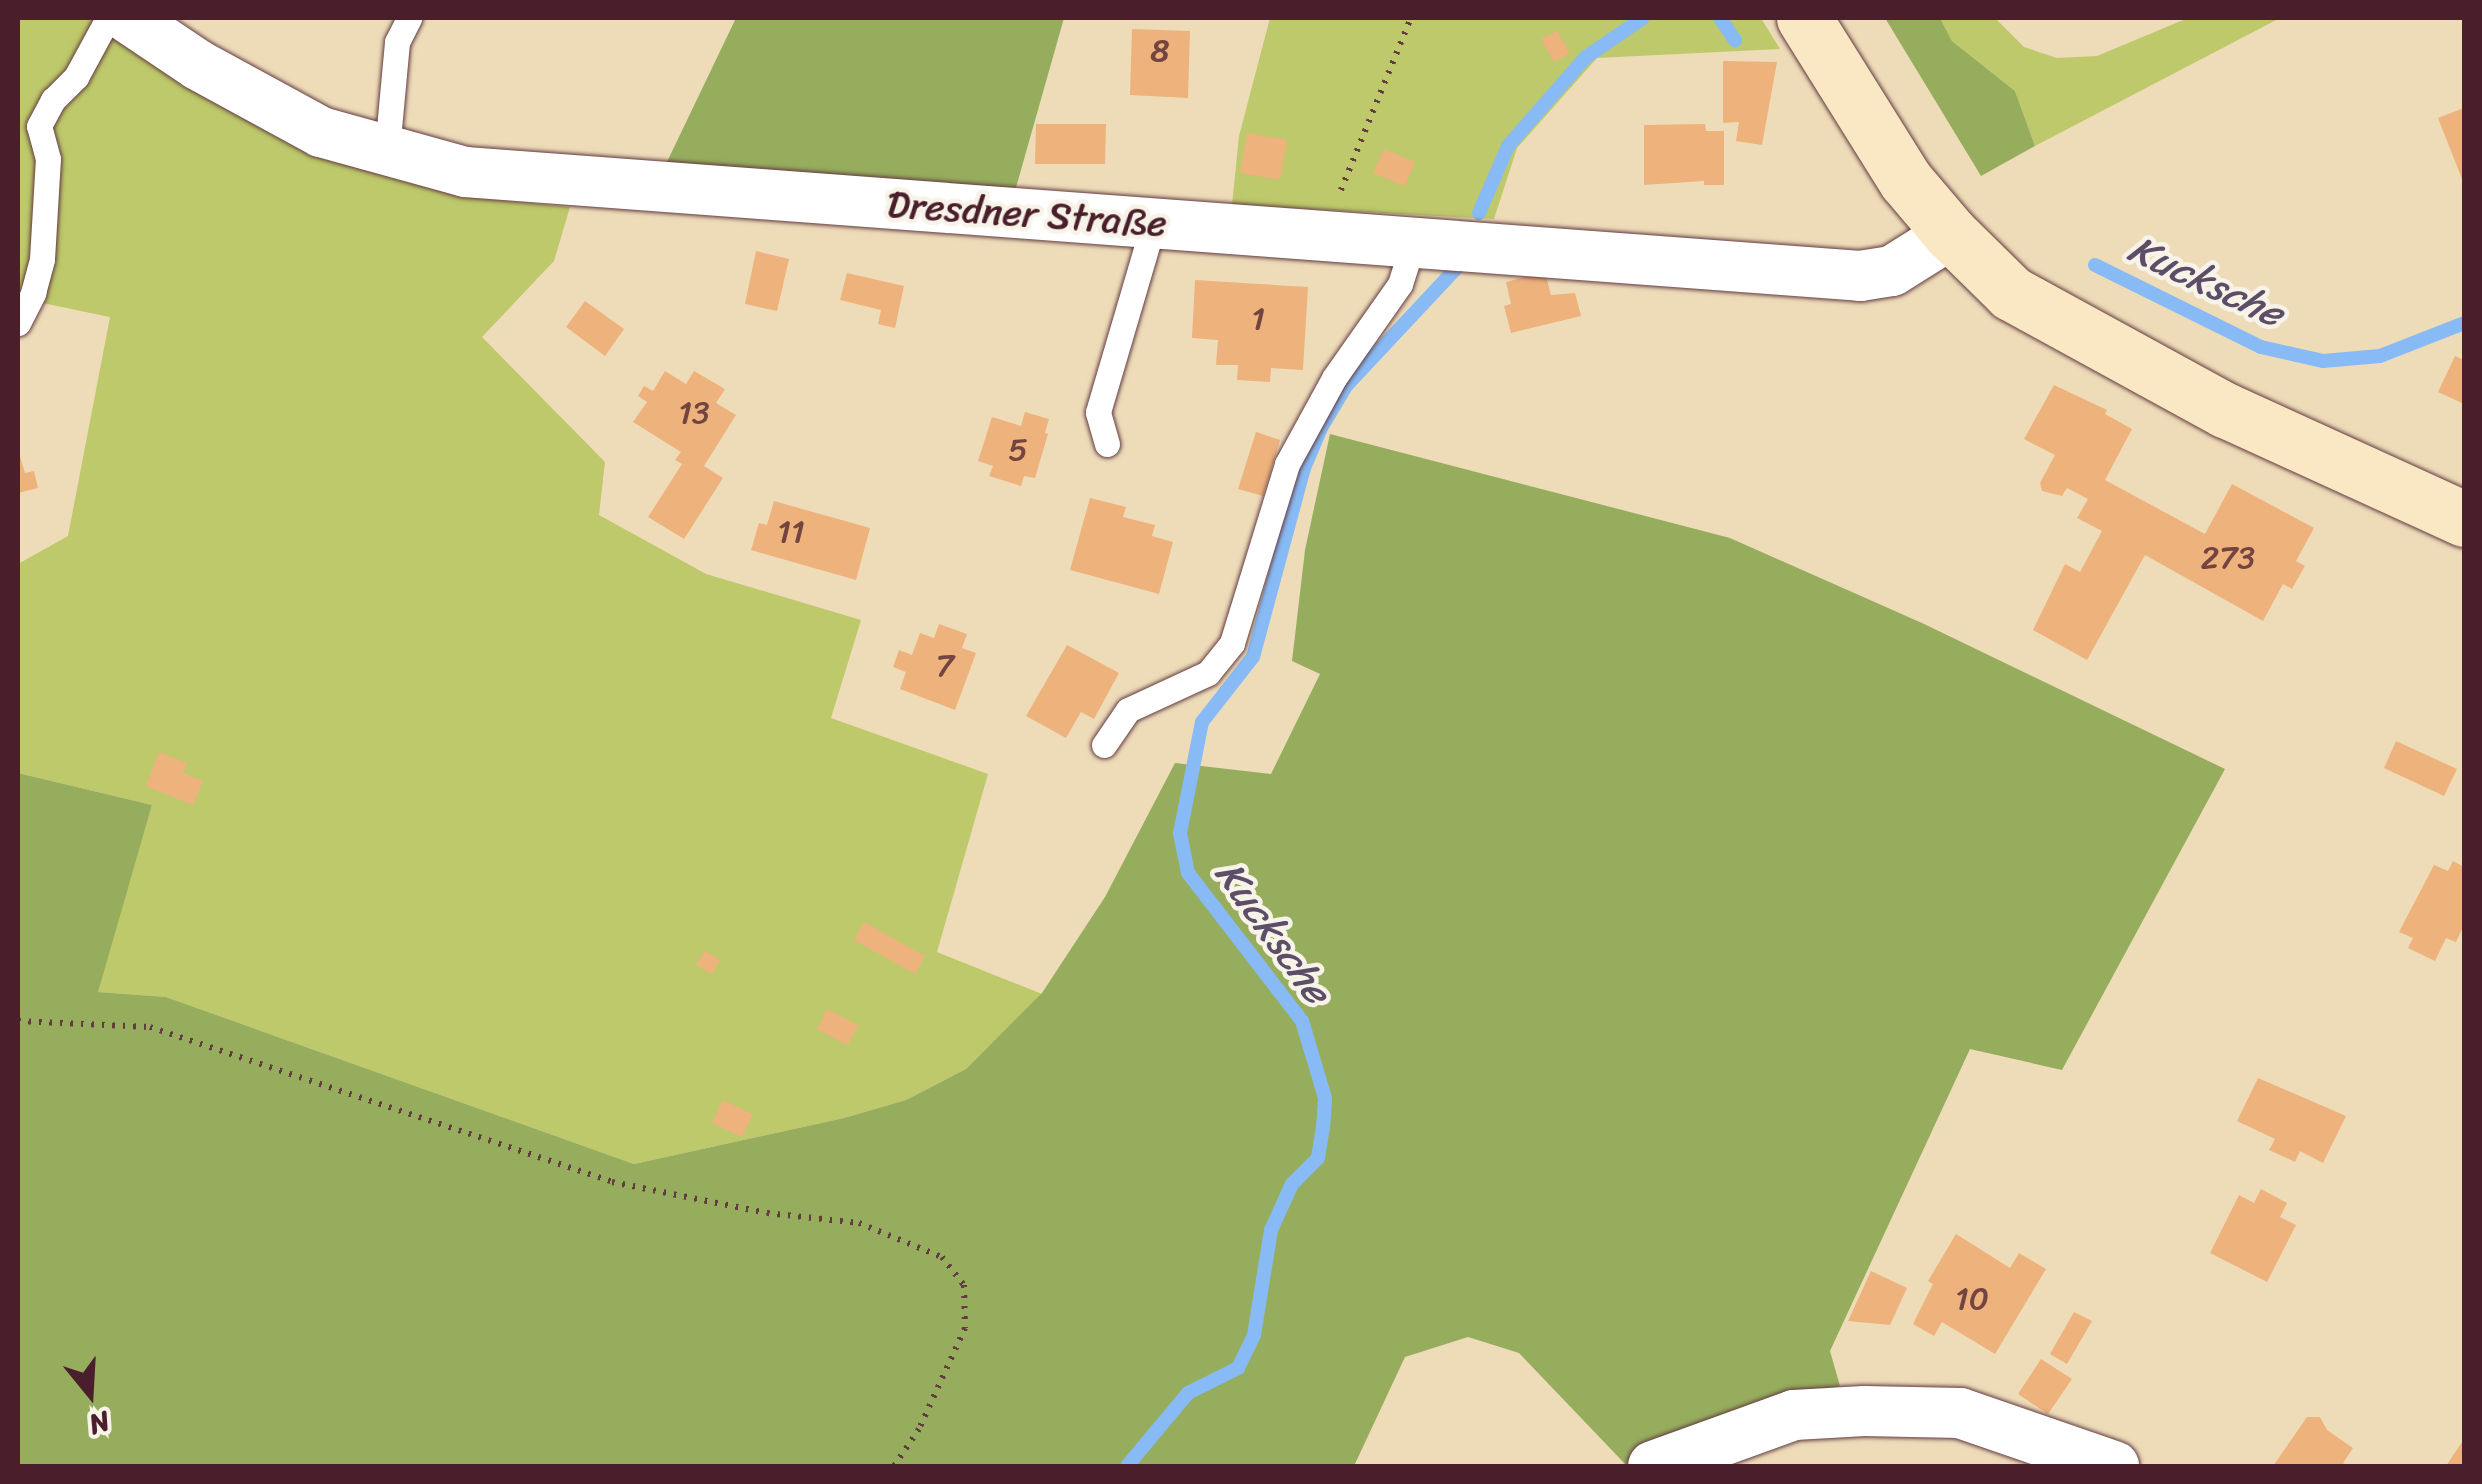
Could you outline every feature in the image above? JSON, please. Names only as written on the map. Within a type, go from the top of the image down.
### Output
[{"type":"main road","points":[[1804,18],[1906,180],[1951,234],[2011,293],[2225,410],[2464,519]]},
{"type":"street","name":"Dresdner Straße","points":[[128,18],[198,65],[321,132],[464,172],[556,182],[1414,240],[1860,276],[1892,271],[1951,234]]},
{"type":"street","points":[[1653,1466],[1794,1415],[1864,1411],[1960,1413],[2114,1466]]},
{"type":"lane","points":[[18,323],[34,293],[42,259],[48,159],[39,126],[53,100],[76,76],[108,18]]},
{"type":"lane","points":[[387,150],[397,42],[409,18]]},
{"type":"lane","points":[[1107,444],[1098,412],[1154,222]]},
{"type":"lane","points":[[1104,746],[1128,710],[1208,673],[1232,643],[1287,464],[1334,378],[1400,284],[1414,240]]},
{"type":"path","points":[[1325,234],[1411,18]]},
{"type":"path","points":[[18,1021],[150,1028],[612,1182],[768,1213],[859,1223],[942,1256],[964,1285],[965,1328],[919,1429],[894,1466]]},
{"type":"green space","points":[[18,18],[102,18],[370,170],[458,196],[570,207],[554,261],[482,337],[605,462],[599,515],[706,574],[861,620],[831,718],[988,774],[937,952],[1042,994],[966,1069],[906,1100],[844,1118],[634,1164],[166,997],[97,992],[152,805],[18,773],[18,564],[68,536],[110,317],[18,298]]},
{"type":"green space","points":[[736,18],[1064,18],[1015,191],[665,166]]},
{"type":"green space","points":[[1270,18],[1761,18],[1780,49],[1597,58],[1517,148],[1494,219],[1232,205],[1239,136]]},
{"type":"green space","points":[[1885,18],[1940,18],[1952,41],[2015,91],[2035,146],[1981,176]]},
{"type":"green space","points":[[1940,18],[1995,18],[2024,47],[2057,58],[2097,56],[2188,18],[2280,18],[2035,146],[2015,91],[1952,41]]},
{"type":"green space","points":[[1330,434],[1730,538],[1922,623],[2225,769],[2062,1070],[1970,1049],[1830,1351],[1840,1386],[1793,1395],[1653,1451],[1627,1466],[1519,1353],[1468,1337],[1405,1357],[1354,1466],[18,1466],[18,773],[152,805],[98,992],[166,997],[634,1164],[844,1118],[906,1100],[966,1069],[1042,993],[1105,897],[1175,763],[1271,774],[1320,674],[1292,661],[1305,550]]},
{"type":"building","points":[[1132,29],[1190,31],[1188,98],[1130,95]]},
{"type":"building","points":[[1557,31],[1570,53],[1554,62],[1541,39]]},
{"type":"building","points":[[1723,61],[1777,62],[1762,145],[1736,141],[1739,122],[1723,123]]},
{"type":"building","points":[[2464,108],[2464,184],[2438,118]]},
{"type":"building","points":[[1036,124],[1106,124],[1105,164],[1035,164]]},
{"type":"building","points":[[1705,124],[1706,131],[1724,131],[1724,185],[1704,185],[1704,181],[1644,185],[1644,125]]},
{"type":"building","points":[[1247,133],[1287,140],[1280,180],[1240,173]]},
{"type":"building","points":[[1384,149],[1415,162],[1405,186],[1373,173]]},
{"type":"building","points":[[756,251],[789,259],[777,311],[745,304]]},
{"type":"building","points":[[1545,272],[1551,295],[1575,293],[1581,316],[1511,333],[1504,306],[1511,304],[1506,282]]},
{"type":"building","points":[[847,273],[904,286],[895,328],[878,324],[881,310],[840,300]]},
{"type":"building","points":[[1195,280],[1308,287],[1303,370],[1271,368],[1270,382],[1237,380],[1238,365],[1216,365],[1218,340],[1192,338]]},
{"type":"building","points":[[585,301],[624,329],[605,356],[566,327]]},
{"type":"building","points":[[2455,356],[2464,360],[2464,404],[2438,392]]},
{"type":"building","points":[[665,371],[686,384],[694,371],[725,389],[716,403],[736,415],[704,466],[723,478],[684,539],[648,517],[682,464],[675,460],[681,452],[633,422],[647,402],[638,396],[644,386],[653,391]]},
{"type":"building","points":[[2054,385],[2107,410],[2105,414],[2132,429],[2105,480],[2205,534],[2232,484],[2314,528],[2296,561],[2305,566],[2292,589],[2283,584],[2263,621],[2145,555],[2087,660],[2033,630],[2065,564],[2080,572],[2102,531],[2077,518],[2088,499],[2067,488],[2062,496],[2042,491],[2040,483],[2055,455],[2024,439]]},
{"type":"building","points":[[1025,412],[1049,419],[1035,478],[1024,476],[1021,486],[989,476],[993,466],[978,461],[992,417],[1021,426]]},
{"type":"building","points":[[1256,432],[1280,440],[1263,496],[1238,489]]},
{"type":"building","points":[[18,450],[25,473],[34,471],[38,488],[18,493]]},
{"type":"building","points":[[1090,498],[1126,507],[1123,517],[1155,525],[1152,536],[1173,542],[1159,594],[1070,570]]},
{"type":"building","points":[[774,501],[870,528],[856,580],[751,550],[759,523],[767,525]]},
{"type":"building","points":[[939,624],[967,634],[962,648],[976,653],[955,710],[900,689],[906,672],[893,667],[899,650],[912,655],[920,633],[934,638]]},
{"type":"building","points":[[1067,645],[1119,673],[1094,719],[1081,712],[1066,738],[1026,716]]},
{"type":"building","points":[[2396,741],[2457,769],[2444,796],[2384,768]]},
{"type":"building","points":[[159,752],[187,763],[183,773],[203,781],[193,805],[146,786]]},
{"type":"building","points":[[2453,861],[2464,867],[2464,925],[2456,942],[2446,938],[2435,961],[2408,948],[2413,938],[2399,932],[2434,865],[2448,871]]},
{"type":"building","points":[[864,922],[925,956],[915,974],[854,940]]},
{"type":"building","points":[[704,951],[720,960],[712,974],[696,965]]},
{"type":"building","points":[[827,1009],[858,1025],[848,1045],[817,1029]]},
{"type":"building","points":[[2258,1078],[2346,1116],[2323,1163],[2300,1151],[2295,1162],[2269,1150],[2275,1139],[2237,1121]]},
{"type":"building","points":[[723,1100],[753,1114],[742,1137],[712,1123]]},
{"type":"building","points":[[2261,1189],[2287,1203],[2280,1217],[2296,1225],[2267,1282],[2210,1253],[2239,1195],[2254,1203]]},
{"type":"building","points":[[1956,1234],[2010,1268],[2019,1253],[2046,1269],[1995,1354],[1942,1322],[1934,1336],[1913,1324],[1933,1284],[1928,1281]]},
{"type":"building","points":[[1871,1271],[1907,1288],[1890,1325],[1848,1321]]},
{"type":"building","points":[[2074,1312],[2092,1321],[2067,1364],[2050,1354]]},
{"type":"building","points":[[2041,1359],[2072,1379],[2048,1414],[2018,1394]]},
{"type":"building","points":[[2307,1417],[2320,1417],[2327,1430],[2353,1448],[2343,1463],[2349,1466],[2273,1466]]},
{"type":"building","points":[[2464,1439],[2464,1466],[2446,1466]]},
{"type":"waterway","name":"Kucksche","points":[[1479,213],[1508,146],[1586,57],[1643,18]]},
{"type":"waterway","name":"Kucksche","points":[[1720,18],[1735,40]]},
{"type":"waterway","name":"Kucksche","points":[[1127,1466],[1188,1393],[1238,1368],[1254,1335],[1271,1230],[1292,1184],[1318,1158],[1323,1128],[1325,1098],[1302,1021],[1188,873],[1180,833],[1202,722],[1253,657],[1304,468],[1321,428],[1346,386],[1462,262]]},
{"type":"waterway","name":"Kucksche","points":[[2095,265],[2261,347],[2323,361],[2380,356],[2464,323]]}]
